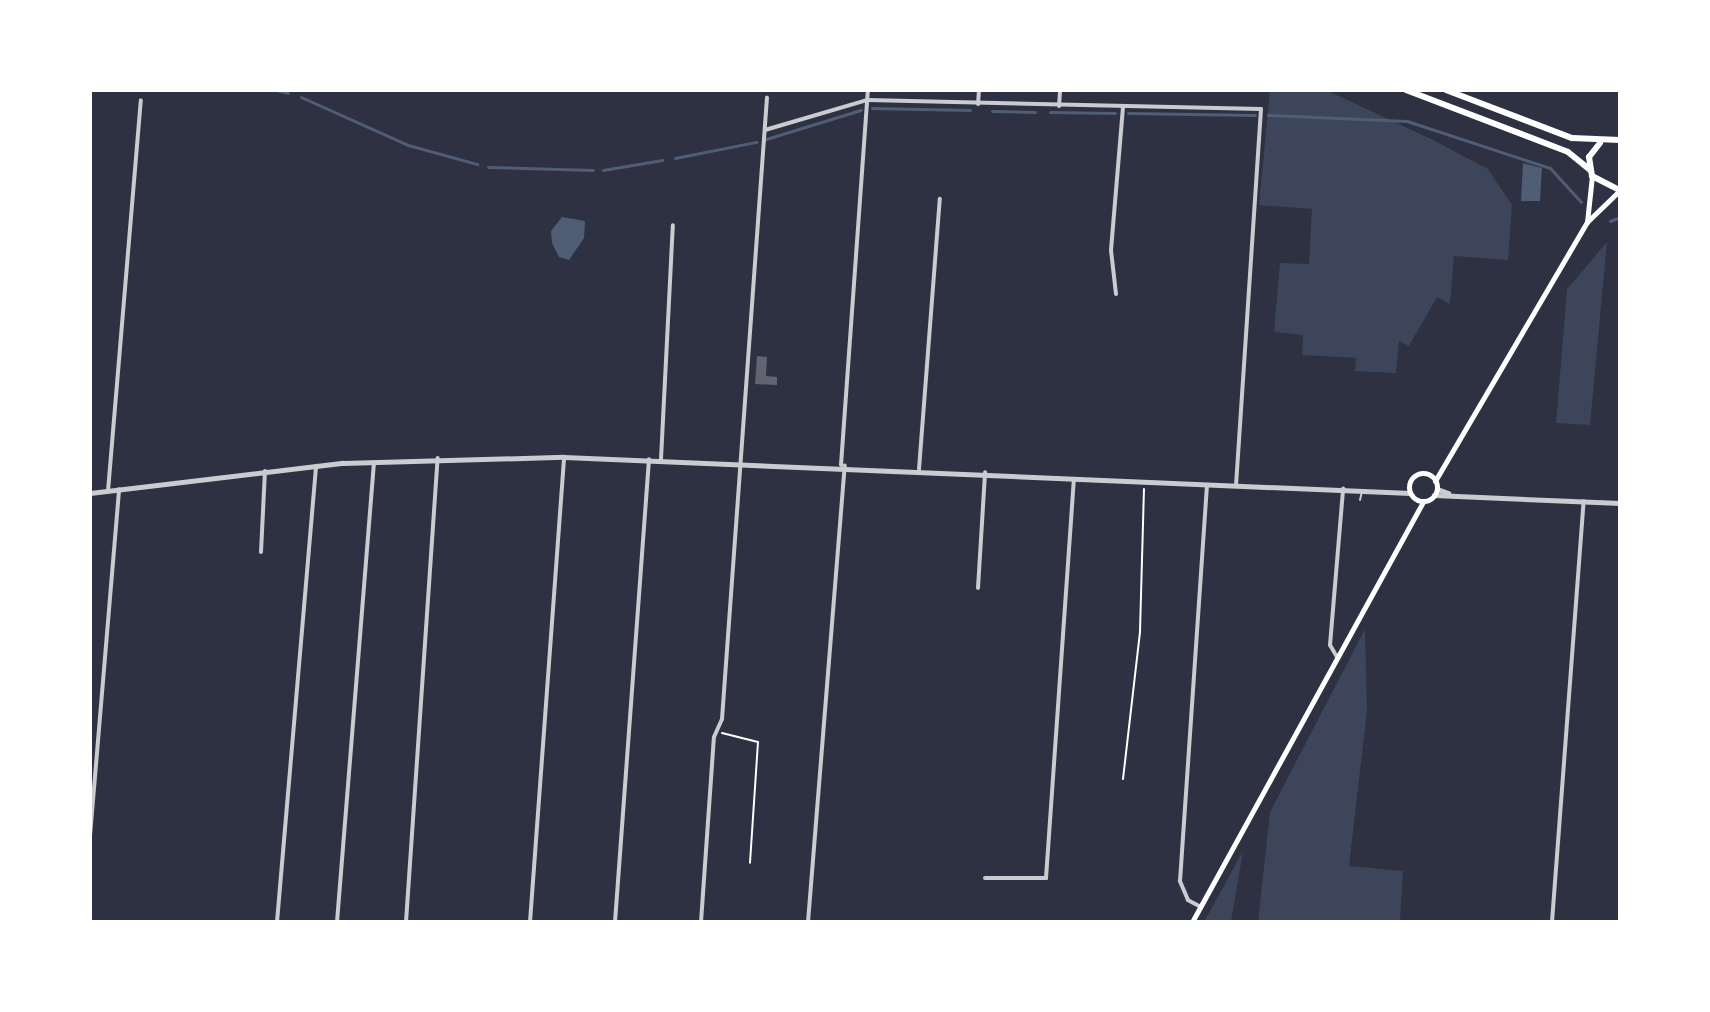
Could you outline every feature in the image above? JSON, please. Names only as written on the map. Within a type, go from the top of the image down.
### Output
[{"type":"main road","points":[[1192,922],[1420,500],[1435,492],[1440,468],[1587,222],[1620,190],[1591,173],[1568,152],[1406,90]]},
{"type":"main road","points":[[1446,90],[1572,138],[1619,139]]},
{"type":"main road","points":[[1587,222],[1590,152],[1603,141]]},
{"type":"main road","points":[[1420,500],[1409,490],[1416,475],[1429,475],[1440,468]]},
{"type":"main road","points":[[1429,475],[1435,481]]},
{"type":"street","points":[[808,922],[868,90]]},
{"type":"street","points":[[978,104],[979,90]]},
{"type":"street","points":[[1059,106],[1060,90]]},
{"type":"street","points":[[701,922],[717,731],[722,719],[738,462],[767,98]]},
{"type":"street","points":[[108,491],[141,100]]},
{"type":"street","points":[[765,130],[867,100],[1261,109],[1236,484]]},
{"type":"street","points":[[1116,294],[1111,250],[1123,107]]},
{"type":"street","points":[[919,469],[940,199]]},
{"type":"street","points":[[661,459],[673,225]]},
{"type":"street","points":[[90,493],[374,460],[564,457],[843,465],[1409,490]]},
{"type":"street","points":[[530,922],[564,457]]},
{"type":"street","points":[[406,922],[438,458]]},
{"type":"street","points":[[615,922],[649,459]]},
{"type":"street","points":[[337,922],[374,460]]},
{"type":"street","points":[[277,922],[316,466]]},
{"type":"street","points":[[261,552],[265,471]]},
{"type":"street","points":[[978,588],[985,472]]},
{"type":"street","points":[[985,878],[1046,878],[1075,476]]},
{"type":"street","points":[[1201,907],[1188,900],[1180,881],[1208,482]]},
{"type":"street","points":[[90,836],[119,489]]},
{"type":"street","points":[[1337,657],[1330,645],[1343,489]]},
{"type":"street","points":[[1435,492],[1620,503]]},
{"type":"street","points":[[1552,922],[1584,501]]},
{"type":"lane","points":[[1360,500],[1362,490]]},
{"type":"path","points":[[1123,779],[1140,631],[1144,480]]},
{"type":"path","points":[[717,731],[758,742],[750,863]]},
{"type":"shaded area","points":[[1270,90],[1326,90],[1431,139],[1488,169],[1512,205],[1508,260],[1454,256],[1450,304],[1437,297],[1409,346],[1399,341],[1396,373],[1355,371],[1356,358],[1302,355],[1303,335],[1274,332],[1280,263],[1309,264],[1312,209],[1259,205]]},
{"type":"shaded area","points":[[1523,163],[1542,168],[1540,201],[1521,201]]},
{"type":"shaded area","points":[[562,217],[585,221],[584,238],[569,260],[559,257],[552,243],[551,231]]},
{"type":"shaded area","points":[[1607,242],[1590,425],[1556,423],[1567,289]]},
{"type":"shaded area","points":[[1365,629],[1367,711],[1349,866],[1403,871],[1400,922],[1258,922],[1270,812]]},
{"type":"shaded area","points":[[1243,851],[1231,922],[1204,922],[1205,920]]},
{"type":"building","points":[[757,356],[767,357],[766,376],[777,377],[777,385],[755,384]]},
{"type":"waterway","points":[[276,90],[288,93]]},
{"type":"waterway","points":[[301,97],[408,145],[477,164]]},
{"type":"waterway","points":[[872,108],[970,110]]},
{"type":"waterway","points":[[766,139],[861,110]]},
{"type":"waterway","points":[[992,111],[1035,112]]},
{"type":"waterway","points":[[1050,112],[1115,113]]},
{"type":"waterway","points":[[1128,113],[1255,115]]},
{"type":"waterway","points":[[1268,115],[1407,121],[1550,168],[1581,202]]},
{"type":"waterway","points":[[675,158],[756,142]]},
{"type":"waterway","points":[[603,170],[662,160]]},
{"type":"waterway","points":[[488,167],[593,170]]},
{"type":"waterway","points":[[1610,221],[1620,217]]}]
